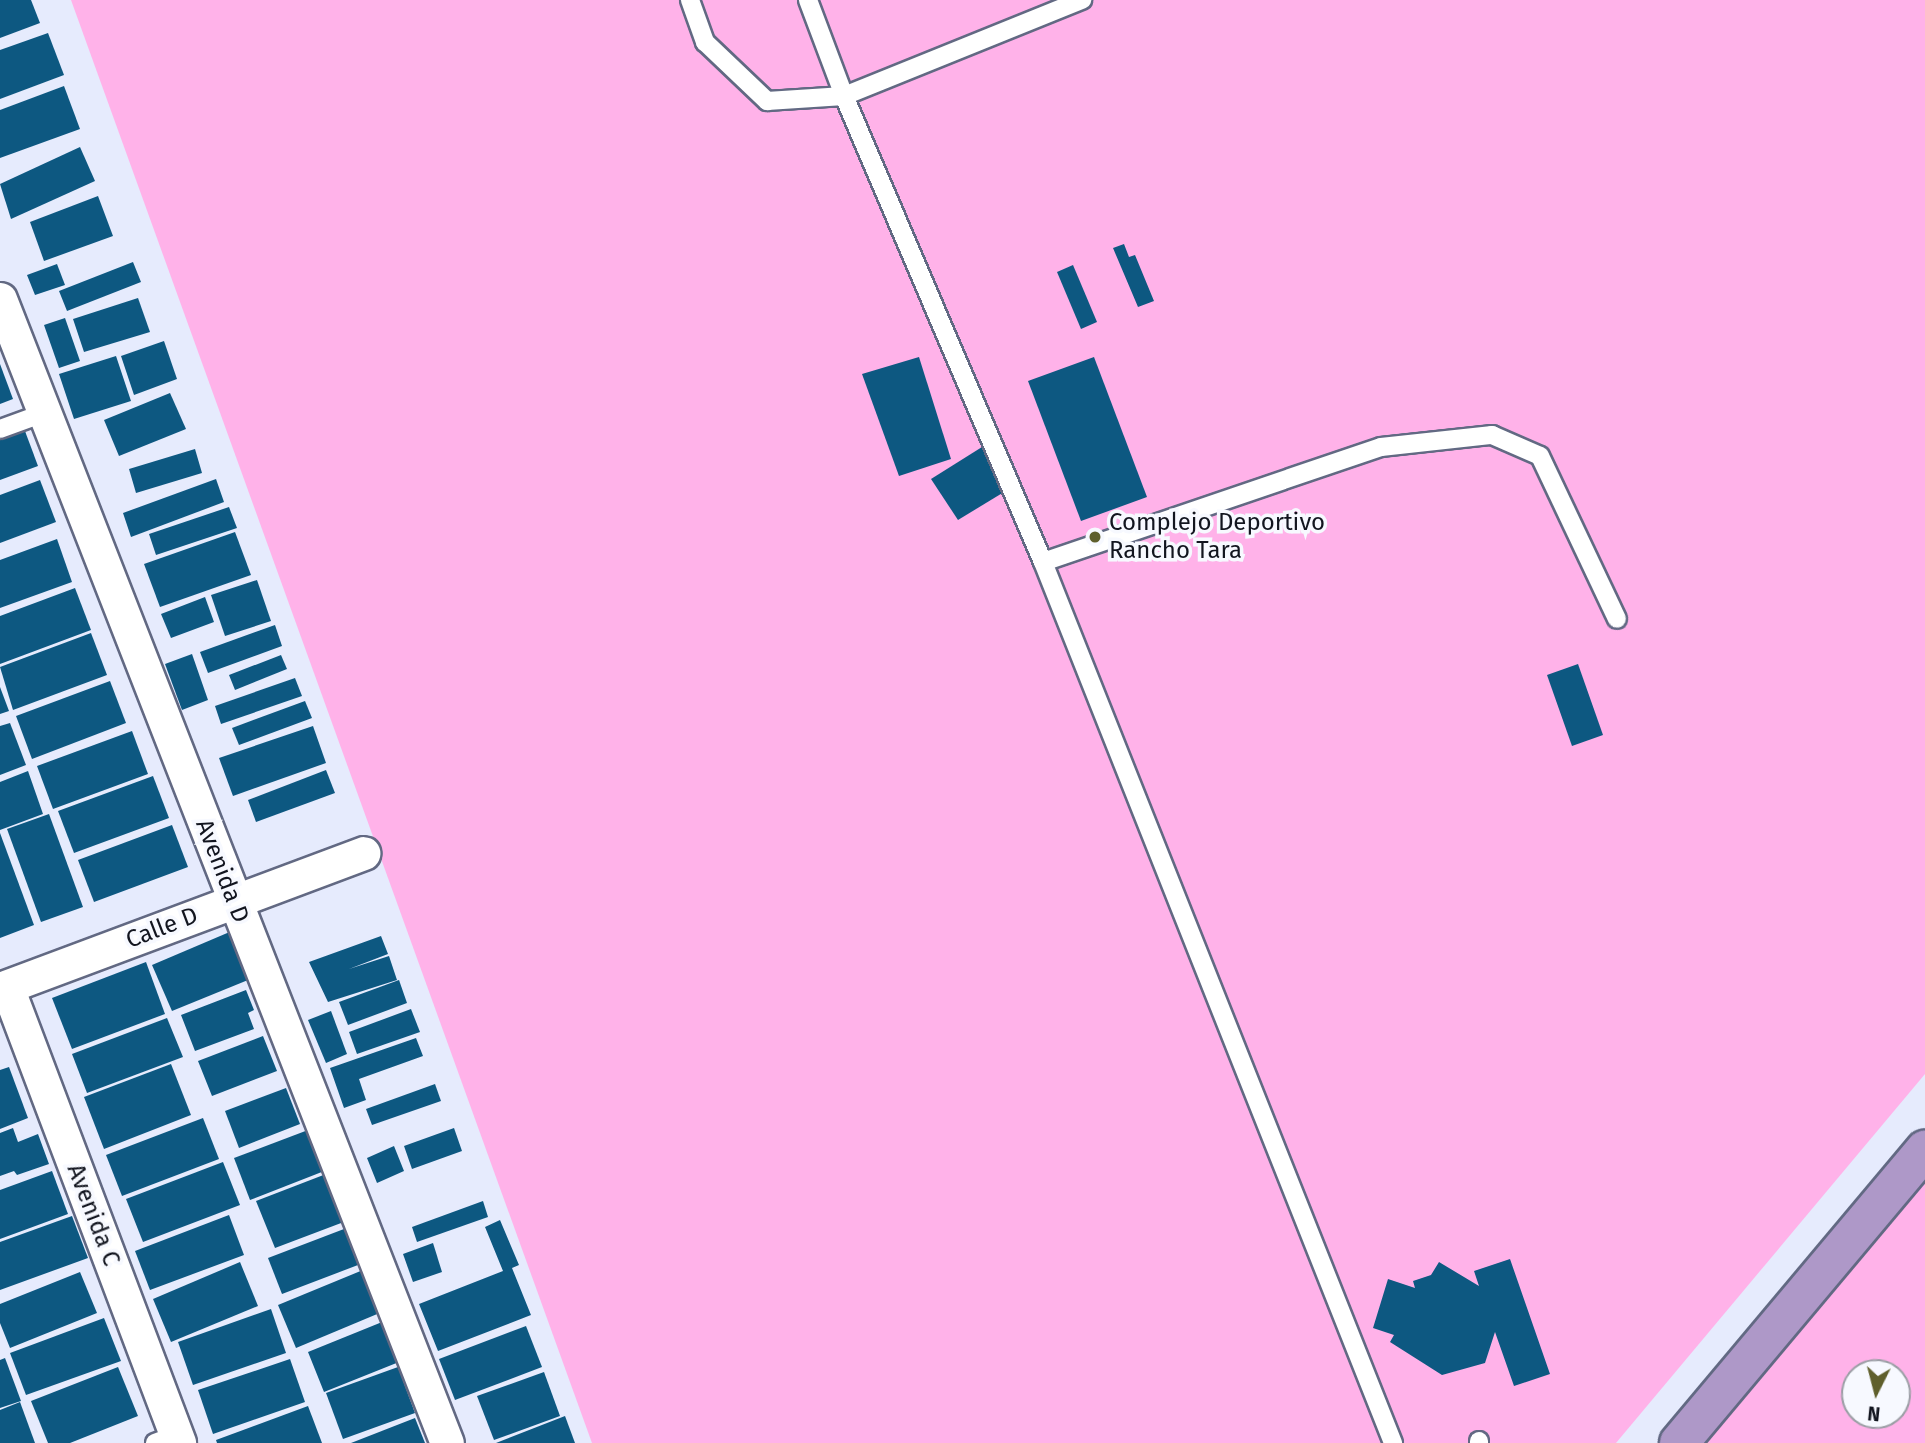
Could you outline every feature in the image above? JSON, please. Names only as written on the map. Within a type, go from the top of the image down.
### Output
[{"type":"highway","points":[[1679,1443],[1925,1150]]},
{"type":"street","name":"Avenida D","points":[[0,299],[447,1443]]},
{"type":"street","name":"Calle D","points":[[2,981],[234,901],[363,853]]},
{"type":"street","name":"Avenida C","points":[[2,981],[170,1441]]},
{"type":"lane","points":[[690,0],[705,42],[766,101],[844,96],[1082,0]]},
{"type":"lane","points":[[808,0],[844,96],[1043,562],[1393,1443]]},
{"type":"lane","points":[[0,429],[44,413]]},
{"type":"lane","points":[[1043,562],[1381,447],[1492,435],[1540,456],[1618,619]]},
{"type":"shaded area","name":"Complejo Deportivo Rancho Tara","points":[[71,0],[1925,0],[1925,1074],[1616,1443],[592,1443]]},
{"type":"shaded area","points":[[1925,1174],[1925,1443],[1700,1443]]},
{"type":"building","points":[[0,0],[31,0],[40,23],[0,38]]},
{"type":"building","points":[[48,33],[64,75],[0,99],[0,50]]},
{"type":"building","points":[[64,86],[80,129],[0,158],[0,110]]},
{"type":"building","points":[[80,147],[95,181],[11,219],[0,184]]},
{"type":"building","points":[[98,196],[113,236],[44,261],[30,222]]},
{"type":"building","points":[[1124,244],[1129,257],[1135,255],[1154,301],[1138,307],[1113,248]]},
{"type":"building","points":[[133,262],[141,282],[67,311],[59,291]]},
{"type":"building","points":[[57,264],[65,285],[35,295],[27,275]]},
{"type":"building","points":[[1073,265],[1097,322],[1081,329],[1057,272]]},
{"type":"building","points":[[138,298],[150,332],[84,352],[73,319]]},
{"type":"building","points":[[65,318],[80,361],[59,368],[44,325]]},
{"type":"building","points":[[164,341],[177,379],[134,395],[121,356]]},
{"type":"building","points":[[116,356],[131,401],[74,419],[59,374]]},
{"type":"building","points":[[919,357],[951,459],[899,476],[862,374]]},
{"type":"building","points":[[1094,357],[1147,497],[1081,521],[1028,381]]},
{"type":"building","points":[[0,364],[13,399],[0,404]]},
{"type":"building","points":[[170,393],[186,429],[119,456],[104,420]]},
{"type":"building","points":[[22,423],[38,466],[0,480],[0,431]]},
{"type":"building","points":[[982,447],[1009,489],[958,520],[931,479]]},
{"type":"building","points":[[195,449],[202,473],[136,493],[129,469]]},
{"type":"building","points":[[216,479],[224,502],[131,537],[123,513]]},
{"type":"building","points":[[40,480],[56,522],[0,543],[0,495]]},
{"type":"building","points":[[229,507],[237,528],[156,555],[149,534]]},
{"type":"building","points":[[235,532],[251,575],[160,607],[144,564]]},
{"type":"building","points":[[57,539],[72,582],[0,608],[0,560]]},
{"type":"building","points":[[257,580],[271,621],[225,636],[211,595]]},
{"type":"building","points":[[75,588],[91,630],[0,664],[0,616]]},
{"type":"building","points":[[205,597],[214,622],[171,638],[161,614]]},
{"type":"building","points":[[275,625],[282,646],[208,673],[200,652]]},
{"type":"building","points":[[91,633],[107,675],[13,710],[0,667]]},
{"type":"building","points":[[192,654],[208,700],[182,710],[165,664]]},
{"type":"building","points":[[281,655],[287,669],[235,690],[229,675]]},
{"type":"building","points":[[1578,664],[1603,735],[1572,746],[1547,675]]},
{"type":"building","points":[[295,678],[302,696],[221,724],[215,706]]},
{"type":"building","points":[[110,681],[126,723],[32,759],[16,716]]},
{"type":"building","points":[[0,687],[9,711],[0,714]]},
{"type":"building","points":[[305,701],[312,718],[239,745],[232,728]]},
{"type":"building","points":[[10,723],[26,765],[0,775],[0,726]]},
{"type":"building","points":[[313,726],[326,763],[233,796],[219,758]]},
{"type":"building","points":[[132,731],[148,774],[53,809],[37,766]]},
{"type":"building","points":[[326,770],[335,793],[256,822],[248,800]]},
{"type":"building","points":[[28,771],[43,814],[0,830],[0,782]]},
{"type":"building","points":[[153,776],[169,818],[74,853],[58,811]]},
{"type":"building","points":[[49,814],[83,907],[41,922],[7,829]]},
{"type":"building","points":[[172,825],[188,867],[94,902],[78,860]]},
{"type":"building","points":[[0,833],[34,925],[0,938]]},
{"type":"building","points":[[239,928],[260,975],[172,1011],[152,965]]},
{"type":"building","points":[[381,936],[388,954],[349,969],[389,956],[397,980],[328,1002],[309,962]]},
{"type":"building","points":[[146,962],[165,1014],[72,1049],[52,998]]},
{"type":"building","points":[[399,980],[407,1003],[348,1025],[339,1002]]},
{"type":"building","points":[[246,990],[254,1010],[248,1013],[254,1029],[195,1051],[181,1015]]},
{"type":"building","points":[[411,1009],[420,1032],[357,1054],[349,1032]]},
{"type":"building","points":[[331,1011],[347,1054],[326,1063],[308,1020]]},
{"type":"building","points":[[167,1018],[183,1057],[87,1093],[72,1054]]},
{"type":"building","points":[[263,1036],[277,1071],[212,1096],[198,1061]]},
{"type":"building","points":[[416,1038],[423,1056],[359,1079],[366,1100],[344,1108],[330,1068]]},
{"type":"building","points":[[171,1064],[191,1115],[104,1149],[84,1097]]},
{"type":"building","points":[[9,1067],[28,1118],[0,1129],[0,1070]]},
{"type":"building","points":[[435,1084],[441,1101],[372,1125],[366,1109]]},
{"type":"building","points":[[286,1088],[300,1124],[239,1148],[225,1111]]},
{"type":"building","points":[[203,1118],[219,1159],[122,1196],[106,1155]]},
{"type":"building","points":[[316,1127],[332,1168],[250,1200],[234,1158]]},
{"type":"building","points":[[13,1128],[18,1142],[38,1134],[49,1164],[17,1175],[14,1171],[0,1176],[0,1133]]},
{"type":"building","points":[[454,1128],[462,1151],[412,1169],[404,1146]]},
{"type":"building","points":[[394,1146],[404,1171],[377,1183],[367,1158]]},
{"type":"building","points":[[223,1162],[240,1205],[143,1242],[126,1199]]},
{"type":"building","points":[[339,1169],[357,1217],[275,1248],[256,1201]]},
{"type":"building","points":[[52,1171],[68,1214],[0,1239],[0,1190]]},
{"type":"building","points":[[483,1201],[488,1217],[417,1242],[412,1227]]},
{"type":"building","points":[[229,1215],[244,1255],[150,1290],[135,1251]]},
{"type":"building","points":[[72,1216],[88,1258],[0,1290],[0,1242]]},
{"type":"building","points":[[500,1220],[519,1265],[512,1268],[531,1315],[438,1351],[419,1304],[503,1271],[485,1227]]},
{"type":"building","points":[[344,1229],[358,1265],[282,1294],[268,1258]]},
{"type":"building","points":[[433,1243],[442,1272],[413,1282],[403,1254]]},
{"type":"building","points":[[1510,1259],[1550,1374],[1514,1386],[1495,1332],[1485,1363],[1442,1375],[1390,1342],[1394,1335],[1373,1328],[1388,1279],[1415,1288],[1413,1281],[1431,1275],[1439,1262],[1479,1286],[1474,1271]]},
{"type":"building","points":[[240,1262],[258,1306],[171,1342],[153,1299]]},
{"type":"building","points":[[363,1270],[382,1312],[296,1348],[278,1305]]},
{"type":"building","points":[[80,1272],[97,1313],[10,1348],[0,1323],[0,1304]]},
{"type":"building","points":[[271,1309],[286,1353],[193,1385],[178,1342]]},
{"type":"building","points":[[104,1318],[121,1361],[26,1395],[10,1353]]},
{"type":"building","points":[[392,1318],[409,1358],[324,1392],[308,1352]]},
{"type":"building","points":[[526,1326],[542,1367],[455,1400],[439,1359]]},
{"type":"building","points":[[5,1358],[21,1401],[0,1408],[0,1360]]},
{"type":"building","points":[[290,1359],[305,1402],[213,1434],[198,1390]]},
{"type":"building","points":[[118,1367],[138,1416],[70,1443],[48,1443],[31,1401]]},
{"type":"building","points":[[398,1367],[415,1413],[343,1439],[326,1393]]},
{"type":"building","points":[[544,1372],[560,1416],[494,1440],[477,1396]]},
{"type":"building","points":[[20,1402],[35,1443],[0,1443],[0,1410]]},
{"type":"building","points":[[308,1406],[322,1443],[217,1443],[216,1440]]},
{"type":"building","points":[[565,1416],[575,1443],[496,1443]]},
{"type":"building","points":[[415,1418],[425,1443],[351,1443]]},
{"type":"place","name":"Complejo Deportivo Rancho Tara","points":[[1095,537]]}]
